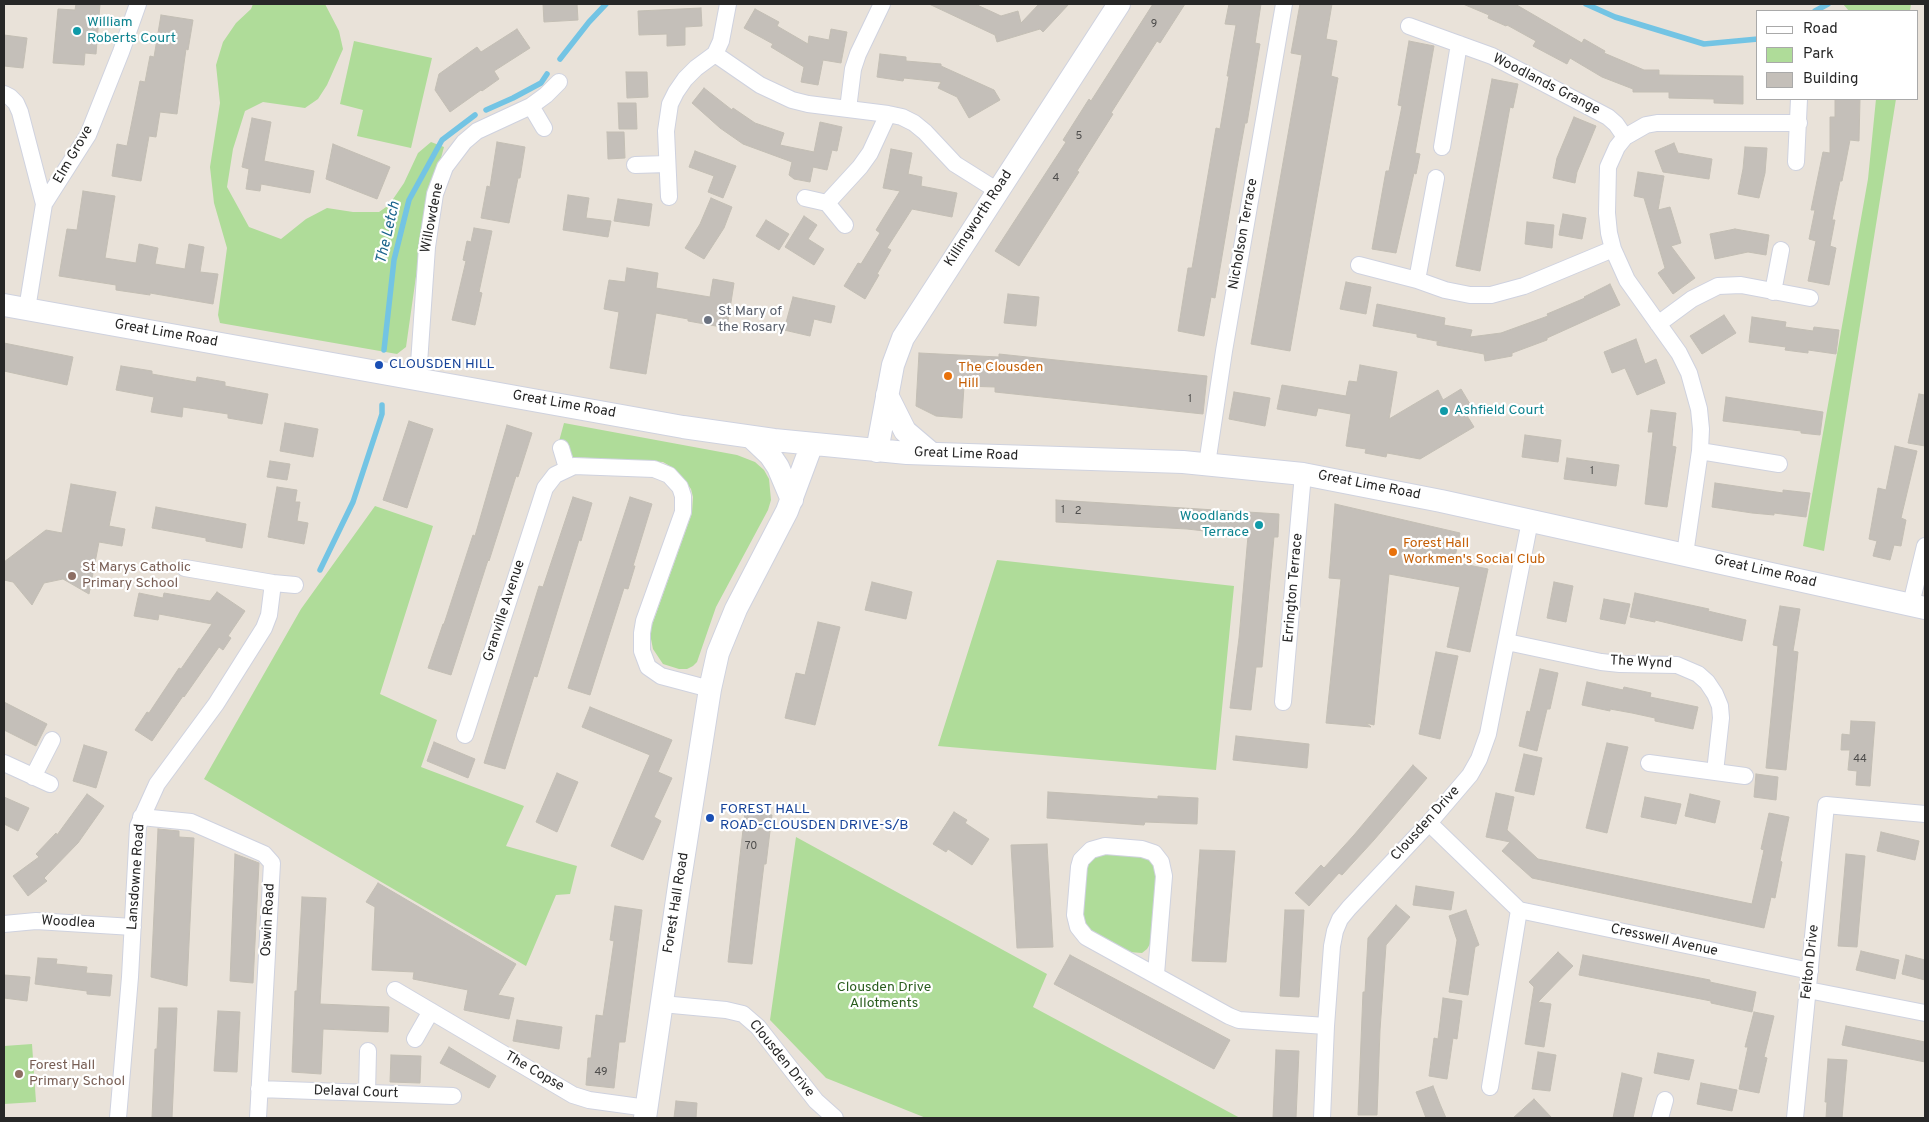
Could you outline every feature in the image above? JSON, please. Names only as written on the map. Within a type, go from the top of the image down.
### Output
[{"type":"main road","name":"Killingworth Road","points":[[877,451],[893,365],[903,338],[1119,4]]},
{"type":"main road","name":"Great Lime Road","points":[[4,305],[673,425],[750,437],[877,451],[1207,464],[1303,474],[1346,481],[1918,606]]},
{"type":"main road","points":[[887,396],[905,431],[932,454]]},
{"type":"main road","points":[[750,437],[770,455],[778,467],[792,500]]},
{"type":"main road","name":"Forest Hall Road","points":[[646,1113],[710,689],[718,653],[725,632],[792,500],[812,444]]},
{"type":"street","name":"Elm Grove","points":[[27,309],[44,204],[88,135],[138,4]]},
{"type":"street","points":[[669,197],[666,131],[670,104],[685,80],[696,68],[715,54],[721,41],[728,4]]},
{"type":"street","points":[[848,109],[853,69],[858,54],[882,4]]},
{"type":"street","name":"Nicholson Terrace","points":[[1207,464],[1224,350],[1284,4]]},
{"type":"street","name":"Woodlands Grange","points":[[1409,26],[1492,56],[1608,117],[1625,136]]},
{"type":"street","points":[[1442,147],[1459,44]]},
{"type":"street","points":[[715,54],[776,94],[808,104],[902,117],[926,132],[955,164],[998,191]]},
{"type":"street","name":"Willowdene","points":[[418,378],[426,247],[435,194],[442,174],[453,155],[477,131],[531,106],[559,82]]},
{"type":"street","points":[[4,94],[10,97],[20,112],[44,204]]},
{"type":"street","points":[[1796,162],[1799,100]]},
{"type":"street","points":[[531,106],[544,128]]},
{"type":"street","points":[[827,203],[860,167],[870,153],[888,114]]},
{"type":"street","points":[[1686,554],[1700,451],[1701,429],[1695,392],[1689,373],[1679,353],[1627,280],[1612,249],[1607,213],[1608,167],[1617,146],[1625,136],[1657,123],[1799,123]]},
{"type":"street","points":[[636,165],[667,164]]},
{"type":"street","points":[[1417,280],[1436,178]]},
{"type":"street","points":[[805,198],[827,203],[845,225]]},
{"type":"street","points":[[1359,265],[1417,280],[1445,290],[1470,295],[1491,295],[1524,286],[1612,249]]},
{"type":"street","points":[[1773,292],[1781,250]]},
{"type":"street","points":[[1658,324],[1692,299],[1718,286],[1741,285],[1810,298]]},
{"type":"street","points":[[561,448],[567,468],[574,466],[654,469],[669,475],[680,487],[683,496],[683,512],[644,621],[642,651],[648,667],[661,676],[710,689]]},
{"type":"street","points":[[1700,451],[1779,464]]},
{"type":"street","name":"Granville Avenue","points":[[464,734],[545,488],[555,475],[567,468]]},
{"type":"street","name":"Errington Terrace","points":[[1283,702],[1303,474]]},
{"type":"street","name":"Clousden Drive","points":[[1322,1118],[1326,1026],[1332,946],[1335,931],[1340,919],[1348,908],[1429,823],[1470,775],[1484,747],[1507,642],[1530,521]]},
{"type":"street","points":[[1918,606],[1925,546]]},
{"type":"street","points":[[185,568],[295,586]]},
{"type":"street","name":"Lansdowne Road","points":[[118,1118],[133,927],[137,837],[141,817],[157,784],[216,704],[264,628],[269,615],[273,583]]},
{"type":"street","name":"The Wynd","points":[[1507,642],[1601,662],[1677,665],[1698,674],[1707,682],[1720,706],[1721,718],[1715,772]]},
{"type":"street","points":[[33,777],[52,740]]},
{"type":"street","points":[[4,763],[50,784]]},
{"type":"street","points":[[1649,763],[1745,776]]},
{"type":"street","name":"Felton Drive","points":[[1795,1118],[1826,805],[1925,814]]},
{"type":"street","name":"Oswin Road","points":[[141,817],[191,822],[264,854],[272,863],[258,1118]]},
{"type":"street","points":[[1429,823],[1519,910],[1490,1087]]},
{"type":"street","points":[[1156,974],[1164,876],[1161,862],[1154,853],[1142,849],[1105,846],[1091,850],[1081,860],[1079,866],[1076,915],[1078,927],[1086,937],[1239,1020],[1326,1026]]},
{"type":"street","name":"Cresswell Avenue","points":[[1519,910],[1810,971]]},
{"type":"street","name":"Woodlea","points":[[4,924],[36,921],[133,927]]},
{"type":"street","name":"The Copse","points":[[395,990],[573,1094],[589,1100],[646,1113]]},
{"type":"street","points":[[1808,990],[1925,1013]]},
{"type":"street","name":"Clousden Drive","points":[[662,1004],[726,1010],[743,1014],[758,1026],[816,1101],[835,1118]]},
{"type":"street","points":[[415,1039],[431,1011]]},
{"type":"street","points":[[367,1093],[368,1051]]},
{"type":"street","name":"Delaval Court","points":[[260,1089],[453,1096]]},
{"type":"street","points":[[1660,1118],[1665,1100]]},
{"type":"green space","points":[[253,4],[325,4],[339,31],[343,49],[327,85],[318,99],[305,108],[263,102],[245,111],[233,149],[227,187],[249,227],[281,239],[306,219],[327,208],[353,212],[379,212],[389,205],[404,183],[418,153],[431,142],[444,147],[424,220],[406,347],[397,354],[220,323],[218,315],[227,248],[214,203],[210,167],[220,103],[216,65],[223,42],[236,23],[251,9]]},
{"type":"green space","points":[[1843,4],[1911,4],[1910,10],[1848,10]]},
{"type":"green space","points":[[354,41],[432,58],[411,148],[357,136],[363,110],[340,104]]},
{"type":"green space","points":[[1876,100],[1896,100],[1824,551],[1803,546],[1868,179]]},
{"type":"green space","points":[[564,423],[737,455],[755,462],[764,470],[769,479],[771,500],[768,510],[716,607],[697,662],[693,666],[687,669],[679,669],[663,664],[653,649],[651,639],[651,628],[692,513],[693,497],[691,489],[675,469],[663,462],[573,457],[566,442],[558,445]]},
{"type":"green space","points":[[375,506],[433,526],[380,694],[437,720],[421,767],[524,806],[506,846],[577,866],[570,894],[556,895],[526,966],[204,779],[301,609]]},
{"type":"green space","points":[[997,560],[1234,586],[1216,770],[938,746]]},
{"type":"green space","name":"Clousden Drive Allotments","points":[[796,837],[1047,974],[1033,1007],[1240,1118],[926,1118],[826,1078],[770,1020]]},
{"type":"green space","points":[[1107,852],[1147,858],[1152,862],[1156,872],[1150,944],[1142,953],[1129,952],[1087,928],[1083,919],[1087,867],[1094,857]]},
{"type":"green space","name":"Forest Hall Primary School","points":[[32,1044],[36,1102],[4,1104],[4,1046]]},
{"type":"building","name":"William Roberts Court","points":[[76,4],[100,4],[96,54],[85,53],[84,65],[53,63],[58,9],[75,10]]},
{"type":"building","points":[[543,4],[577,4],[578,20],[544,22]]},
{"type":"building","points":[[929,4],[975,4],[1001,16],[1018,11],[1021,23],[1039,4],[1069,4],[1043,32],[1040,29],[997,42],[995,35]]},
{"type":"building","points":[[1153,4],[1185,4],[1160,43],[1157,41],[1111,113],[1113,114],[1077,171],[1079,172],[1019,266],[995,251],[1066,142],[1063,140],[1089,99],[1091,101]]},
{"type":"building","points":[[1229,4],[1261,4],[1255,43],[1260,44],[1215,298],[1211,297],[1204,336],[1178,331],[1188,268],[1192,268],[1216,128],[1220,129],[1229,76],[1227,76],[1236,25],[1225,24]]},
{"type":"building","points":[[1300,4],[1332,4],[1326,39],[1337,41],[1331,76],[1338,78],[1290,351],[1251,344],[1302,55],[1291,53]]},
{"type":"building","points":[[1463,4],[1515,4],[1582,43],[1584,39],[1605,51],[1604,53],[1644,70],[1659,70],[1659,75],[1743,76],[1743,104],[1714,103],[1714,99],[1669,98],[1669,92],[1633,92],[1633,89],[1602,77],[1570,58],[1567,64],[1533,46],[1536,41],[1507,25],[1488,18],[1489,15]]},
{"type":"building","points":[[701,8],[702,26],[685,27],[685,45],[667,46],[667,34],[639,35],[638,11]]},
{"type":"building","points":[[755,9],[779,22],[777,26],[808,44],[809,36],[829,40],[831,29],[847,32],[841,63],[823,60],[818,85],[801,82],[804,67],[771,47],[773,44],[744,28]]},
{"type":"building","points":[[161,15],[193,20],[188,50],[186,49],[177,114],[160,112],[156,137],[149,136],[141,181],[112,176],[117,144],[127,146],[140,81],[145,82],[150,56],[154,57]]},
{"type":"building","points":[[517,29],[530,48],[494,71],[499,79],[450,112],[435,90],[439,74],[477,47],[481,52]]},
{"type":"building","points":[[4,35],[27,38],[23,68],[4,66]]},
{"type":"building","points":[[1409,41],[1434,46],[1415,153],[1420,154],[1396,253],[1372,249],[1386,171],[1389,171],[1402,106],[1398,105]]},
{"type":"building","points":[[880,54],[906,57],[906,61],[941,64],[941,66],[994,90],[1000,100],[969,118],[957,97],[938,88],[941,82],[904,78],[903,81],[877,77]]},
{"type":"building","points":[[626,72],[647,72],[648,97],[627,98]]},
{"type":"building","points":[[1492,79],[1518,84],[1513,108],[1510,107],[1480,271],[1456,266]]},
{"type":"building","points":[[704,88],[732,110],[733,108],[755,123],[784,133],[780,145],[814,152],[820,122],[842,127],[837,151],[832,150],[827,170],[813,167],[810,182],[794,179],[789,175],[792,162],[743,144],[720,128],[692,103]]},
{"type":"building","points":[[1835,100],[1860,100],[1859,141],[1850,140],[1832,220],[1835,220],[1830,246],[1836,248],[1829,285],[1808,281],[1816,241],[1809,239],[1815,210],[1811,210],[1823,152],[1830,153],[1830,117],[1835,117]]},
{"type":"building","points":[[618,103],[636,103],[637,129],[619,129]]},
{"type":"building","points":[[1574,117],[1596,126],[1577,172],[1575,183],[1553,178],[1557,158]]},
{"type":"building","points":[[252,118],[271,122],[264,161],[314,171],[310,193],[261,184],[260,191],[246,189],[249,169],[242,167]]},
{"type":"building","points":[[607,132],[624,132],[625,158],[608,159]]},
{"type":"building","points":[[497,142],[525,147],[509,223],[481,218],[487,186],[490,187]]},
{"type":"building","points":[[1674,143],[1678,153],[1712,159],[1709,179],[1663,172],[1655,151]]},
{"type":"building","points":[[333,144],[390,167],[377,199],[326,179]]},
{"type":"building","points":[[1745,147],[1767,148],[1765,173],[1759,198],[1738,194]]},
{"type":"building","points":[[891,149],[912,153],[908,174],[922,177],[921,186],[957,193],[952,217],[912,209],[887,248],[891,250],[865,299],[844,286],[858,263],[861,264],[880,233],[876,230],[900,191],[883,188]]},
{"type":"building","points":[[695,151],[736,166],[723,198],[708,192],[714,176],[689,167]]},
{"type":"building","points":[[1638,172],[1664,176],[1658,210],[1670,207],[1681,243],[1671,246],[1695,278],[1673,294],[1658,273],[1665,268],[1644,198],[1634,196]]},
{"type":"building","points":[[83,191],[115,196],[105,258],[136,263],[139,244],[158,248],[155,264],[185,269],[189,244],[204,247],[200,272],[218,274],[213,304],[150,293],[150,295],[116,290],[116,285],[59,276],[67,229],[77,230]]},
{"type":"building","points":[[568,195],[589,198],[586,218],[611,221],[608,237],[563,230]]},
{"type":"building","points":[[711,198],[732,207],[724,228],[704,259],[685,248],[700,224]]},
{"type":"building","points":[[618,199],[652,204],[649,226],[614,221]]},
{"type":"building","points":[[1563,214],[1586,218],[1582,239],[1559,235]]},
{"type":"building","points":[[804,216],[817,225],[808,239],[824,249],[814,265],[785,247]]},
{"type":"building","points":[[766,220],[789,234],[779,250],[756,236]]},
{"type":"building","points":[[1527,222],[1554,225],[1552,248],[1525,244]]},
{"type":"building","points":[[474,228],[492,231],[479,292],[482,293],[475,325],[452,320],[466,261],[463,260],[467,241],[471,242]]},
{"type":"building","points":[[1735,229],[1769,235],[1766,255],[1748,252],[1715,259],[1710,234]]},
{"type":"building","name":"St Mary of the Rosary","points":[[627,268],[658,273],[656,288],[710,297],[713,279],[734,283],[727,328],[656,313],[646,374],[610,368],[619,312],[604,309],[609,280],[625,282]]},
{"type":"building","points":[[1346,282],[1371,287],[1366,314],[1340,309]]},
{"type":"building","points":[[1610,284],[1620,305],[1547,338],[1547,340],[1512,353],[1512,356],[1485,361],[1484,354],[1437,345],[1437,342],[1441,342],[1417,337],[1417,334],[1373,326],[1377,304],[1445,318],[1444,325],[1472,330],[1470,337],[1501,333],[1548,316],[1547,314],[1585,298]]},
{"type":"building","points":[[1008,294],[1039,297],[1036,326],[1004,323]]},
{"type":"building","points":[[793,297],[835,306],[831,323],[814,319],[810,336],[784,330]]},
{"type":"building","points":[[1724,315],[1736,333],[1702,354],[1690,336]]},
{"type":"building","points":[[1752,317],[1786,322],[1785,327],[1813,331],[1814,327],[1839,330],[1836,354],[1808,350],[1808,353],[1785,350],[1786,347],[1749,342]]},
{"type":"building","points":[[1636,339],[1645,364],[1656,359],[1665,383],[1637,395],[1625,368],[1612,373],[1604,352]]},
{"type":"building","points":[[4,343],[73,357],[67,385],[4,371]]},
{"type":"building","points":[[919,353],[999,357],[999,354],[1207,376],[1203,414],[995,392],[995,387],[964,386],[962,418],[936,416],[916,406]]},
{"type":"building","name":"Ashfield Court","points":[[1360,365],[1397,372],[1389,419],[1438,390],[1443,400],[1461,389],[1473,409],[1466,414],[1474,427],[1420,459],[1387,453],[1386,457],[1365,453],[1366,449],[1346,446],[1351,414],[1318,408],[1316,416],[1277,409],[1282,385],[1346,396],[1349,381],[1357,382]]},
{"type":"building","points":[[121,366],[152,371],[152,374],[196,382],[197,377],[225,382],[225,386],[268,394],[262,424],[228,418],[228,414],[183,407],[182,417],[151,412],[154,397],[116,390]]},
{"type":"building","points":[[1234,392],[1270,398],[1265,426],[1229,419]]},
{"type":"building","points":[[1919,394],[1925,395],[1925,446],[1908,443]]},
{"type":"building","points":[[1726,397],[1823,412],[1820,435],[1723,421]]},
{"type":"building","points":[[1651,410],[1676,413],[1672,446],[1676,447],[1667,507],[1645,504],[1653,432],[1648,432]]},
{"type":"building","points":[[409,421],[433,429],[407,508],[383,500]]},
{"type":"building","points":[[285,423],[318,429],[313,457],[280,451]]},
{"type":"building","points":[[507,425],[532,433],[518,477],[516,476],[451,675],[428,668],[473,535],[475,536]]},
{"type":"building","points":[[1525,435],[1561,440],[1558,462],[1522,457]]},
{"type":"building","points":[[1895,446],[1917,451],[1901,518],[1906,520],[1901,546],[1894,545],[1890,560],[1873,556],[1877,541],[1869,539],[1878,488],[1886,490]]},
{"type":"building","points":[[1567,458],[1619,465],[1616,486],[1564,479]]},
{"type":"building","points":[[270,461],[290,464],[287,480],[267,477]]},
{"type":"building","points":[[1715,483],[1783,493],[1783,490],[1810,493],[1806,517],[1774,513],[1774,515],[1752,513],[1712,507]]},
{"type":"building","points":[[71,484],[116,492],[109,526],[125,529],[122,546],[99,542],[89,594],[63,579],[44,583],[32,605],[13,582],[4,580],[4,562],[46,530],[62,533]]},
{"type":"building","points":[[277,487],[297,490],[295,502],[300,502],[297,521],[308,523],[304,544],[268,537]]},
{"type":"building","points":[[573,497],[592,503],[537,677],[534,676],[505,769],[484,763],[539,586],[543,587]]},
{"type":"building","points":[[630,497],[652,504],[628,589],[624,588],[590,695],[568,688]]},
{"type":"building","points":[[1056,500],[1279,514],[1278,537],[1274,537],[1262,667],[1256,667],[1251,710],[1230,708],[1239,638],[1248,536],[1187,529],[1056,522]]},
{"type":"building","points":[[1335,504],[1460,533],[1454,562],[1488,569],[1470,652],[1447,647],[1460,587],[1389,574],[1374,725],[1366,723],[1371,727],[1326,723],[1341,579],[1329,578]]},
{"type":"building","points":[[156,507],[246,524],[242,548],[206,541],[206,538],[152,528]]},
{"type":"building","points":[[872,582],[912,592],[906,619],[865,610]]},
{"type":"building","points":[[1554,582],[1573,586],[1566,622],[1547,618]]},
{"type":"building","points":[[217,592],[245,611],[228,636],[231,638],[223,650],[219,647],[152,741],[135,730],[212,624],[159,614],[158,620],[134,616],[139,593],[163,598],[164,593],[210,601]]},
{"type":"building","points":[[1635,593],[1709,609],[1708,611],[1746,620],[1742,641],[1655,620],[1655,622],[1630,617]]},
{"type":"building","points":[[1604,599],[1630,604],[1625,624],[1600,619]]},
{"type":"building","points":[[1780,606],[1800,609],[1793,651],[1798,652],[1786,770],[1766,768],[1778,646],[1773,645]]},
{"type":"building","points":[[818,622],[840,627],[815,725],[785,718],[796,673],[805,675]]},
{"type":"building","points":[[1436,652],[1458,656],[1440,739],[1419,734]]},
{"type":"building","points":[[1540,669],[1558,673],[1550,709],[1547,709],[1537,751],[1519,746],[1527,711],[1530,712]]},
{"type":"building","points":[[1587,682],[1623,690],[1624,687],[1651,693],[1650,697],[1698,707],[1693,729],[1655,721],[1655,718],[1632,713],[1610,709],[1610,711],[1582,705]]},
{"type":"building","points":[[4,702],[47,724],[36,746],[4,730]]},
{"type":"building","points":[[590,707],[672,740],[658,772],[672,778],[654,817],[661,821],[643,860],[611,846],[650,755],[582,727]]},
{"type":"building","points":[[1851,721],[1875,722],[1870,786],[1856,785],[1857,771],[1848,770],[1850,750],[1841,750],[1842,734],[1850,735]]},
{"type":"building","points":[[1236,736],[1309,744],[1307,768],[1233,760]]},
{"type":"building","points":[[434,742],[475,759],[468,778],[427,761]]},
{"type":"building","points":[[1607,743],[1628,747],[1607,833],[1586,828]]},
{"type":"building","points":[[84,745],[107,752],[96,788],[73,781]]},
{"type":"building","points":[[1524,754],[1542,758],[1534,795],[1515,791]]},
{"type":"building","points":[[1413,765],[1427,778],[1342,875],[1339,873],[1309,906],[1295,893],[1321,865],[1324,868]]},
{"type":"building","points":[[557,773],[578,782],[557,832],[536,822]]},
{"type":"building","points":[[1756,774],[1778,777],[1776,800],[1754,797]]},
{"type":"building","points":[[1048,792],[1158,799],[1158,796],[1198,798],[1197,824],[1145,822],[1144,825],[1047,818]]},
{"type":"building","points":[[1496,793],[1514,797],[1507,830],[1538,859],[1752,904],[1764,850],[1761,849],[1769,813],[1789,817],[1775,898],[1771,897],[1764,928],[1532,878],[1502,851],[1510,842],[1486,837]]},
{"type":"building","points":[[87,794],[104,806],[78,843],[44,878],[47,881],[28,896],[13,876],[39,857],[36,854],[56,833],[57,835]]},
{"type":"building","points":[[1690,794],[1720,801],[1715,823],[1685,816]]},
{"type":"building","points":[[4,797],[29,808],[18,831],[4,824]]},
{"type":"building","points":[[1645,797],[1681,804],[1676,824],[1641,817]]},
{"type":"building","points":[[745,812],[772,815],[752,964],[728,962]]},
{"type":"building","points":[[954,812],[967,820],[965,823],[989,839],[972,865],[948,849],[946,852],[933,844]]},
{"type":"building","points":[[158,829],[179,831],[179,837],[194,838],[187,986],[151,977]]},
{"type":"building","points":[[1881,832],[1919,841],[1915,860],[1877,851]]},
{"type":"building","points":[[1047,844],[1053,947],[1017,948],[1011,845]]},
{"type":"building","points":[[1200,850],[1235,851],[1226,962],[1192,961]]},
{"type":"building","points":[[235,854],[259,863],[253,983],[230,981]]},
{"type":"building","points":[[1846,854],[1865,856],[1857,947],[1838,946]]},
{"type":"building","points":[[378,883],[516,964],[498,995],[514,998],[509,1019],[464,1010],[468,990],[413,979],[414,972],[372,970],[375,907],[366,902]]},
{"type":"building","points":[[1416,886],[1454,892],[1451,910],[1413,905]]},
{"type":"building","points":[[302,897],[326,898],[320,1004],[389,1007],[388,1032],[323,1029],[321,1074],[292,1072],[295,991],[297,991]]},
{"type":"building","points":[[1396,905],[1410,917],[1386,945],[1377,1115],[1358,1115],[1363,992],[1365,992],[1368,938]]},
{"type":"building","points":[[615,906],[642,910],[625,1042],[619,1042],[614,1088],[586,1085],[588,1058],[591,1058],[596,1015],[603,1016],[614,941],[610,940]]},
{"type":"building","points":[[1285,910],[1304,910],[1299,997],[1280,996]]},
{"type":"building","points":[[1466,910],[1479,945],[1475,947],[1468,995],[1449,992],[1457,940],[1449,916]]},
{"type":"building","points":[[1861,951],[1899,960],[1895,979],[1856,970]]},
{"type":"building","points":[[1558,952],[1573,966],[1538,1002],[1551,1004],[1544,1047],[1525,1044],[1534,987],[1529,982]]},
{"type":"building","points":[[1070,955],[1230,1040],[1214,1069],[1054,984]]},
{"type":"building","points":[[1583,955],[1710,980],[1710,982],[1756,992],[1752,1012],[1711,1003],[1711,1001],[1579,975]]},
{"type":"building","points":[[1906,955],[1925,960],[1925,980],[1902,974]]},
{"type":"building","points":[[38,958],[57,959],[56,964],[87,967],[86,973],[112,975],[110,996],[87,994],[87,991],[35,984]]},
{"type":"building","points":[[4,975],[30,977],[27,1001],[4,998]]},
{"type":"building","points":[[1443,998],[1462,1001],[1457,1039],[1453,1038],[1447,1079],[1429,1076],[1434,1038],[1438,1039]]},
{"type":"building","points":[[159,1008],[177,1008],[172,1118],[152,1118]]},
{"type":"building","points":[[218,1011],[240,1012],[237,1072],[214,1071]]},
{"type":"building","points":[[1754,1012],[1774,1016],[1764,1057],[1767,1058],[1759,1093],[1739,1089],[1748,1047],[1745,1047]]},
{"type":"building","points":[[517,1020],[562,1027],[559,1049],[513,1041]]},
{"type":"building","points":[[1846,1026],[1925,1042],[1925,1062],[1842,1045]]},
{"type":"building","points":[[449,1047],[496,1076],[489,1088],[440,1063]]},
{"type":"building","points":[[1276,1050],[1299,1051],[1296,1118],[1273,1118]]},
{"type":"building","points":[[1538,1052],[1556,1055],[1550,1091],[1532,1089]]},
{"type":"building","points":[[1658,1053],[1694,1060],[1689,1080],[1654,1073]]},
{"type":"building","points":[[391,1055],[421,1056],[420,1083],[390,1082]]},
{"type":"building","points":[[1828,1059],[1847,1060],[1842,1118],[1826,1118],[1827,1102],[1825,1102]]},
{"type":"building","points":[[1622,1073],[1642,1078],[1633,1118],[1613,1118]]},
{"type":"building","points":[[1701,1083],[1737,1090],[1732,1111],[1697,1104]]},
{"type":"building","points":[[1433,1086],[1446,1118],[1426,1118],[1416,1092]]},
{"type":"building","points":[[1534,1099],[1552,1118],[1513,1118]]},
{"type":"building","points":[[676,1101],[697,1103],[696,1118],[674,1118]]},
{"type":"waterway","name":"The Letch","points":[[560,59],[606,4]]},
{"type":"waterway","name":"The Letch","points":[[1586,4],[1615,17],[1704,44],[1756,39]]},
{"type":"waterway","name":"The Letch","points":[[1817,10],[1828,4]]},
{"type":"waterway","name":"The Letch","points":[[486,110],[541,83],[547,74]]},
{"type":"waterway","name":"The Letch","points":[[384,350],[394,260],[409,200],[442,140],[475,115]]},
{"type":"waterway","name":"The Letch","points":[[320,570],[353,502],[382,414],[382,405]]},
{"type":"place","name":"William Roberts Court","points":[[77,31]]},
{"type":"place","name":"St Mary of the Rosary","points":[[708,320]]},
{"type":"place","name":"CLOUSDEN HILL","points":[[379,365]]},
{"type":"place","name":"The Clousden Hill","points":[[948,376]]},
{"type":"place","name":"Ashfield Court","points":[[1444,411]]},
{"type":"place","name":"Woodlands Terrace","points":[[1259,525]]},
{"type":"place","name":"Forest Hall Workmen's Social Club","points":[[1393,552]]},
{"type":"place","name":"St Marys Catholic Primary School","points":[[72,576]]},
{"type":"place","name":"FOREST HALL ROAD-CLOUSDEN DRIVE-S/B","points":[[710,818]]},
{"type":"place","name":"Forest Hall Primary School","points":[[19,1074]]}]
